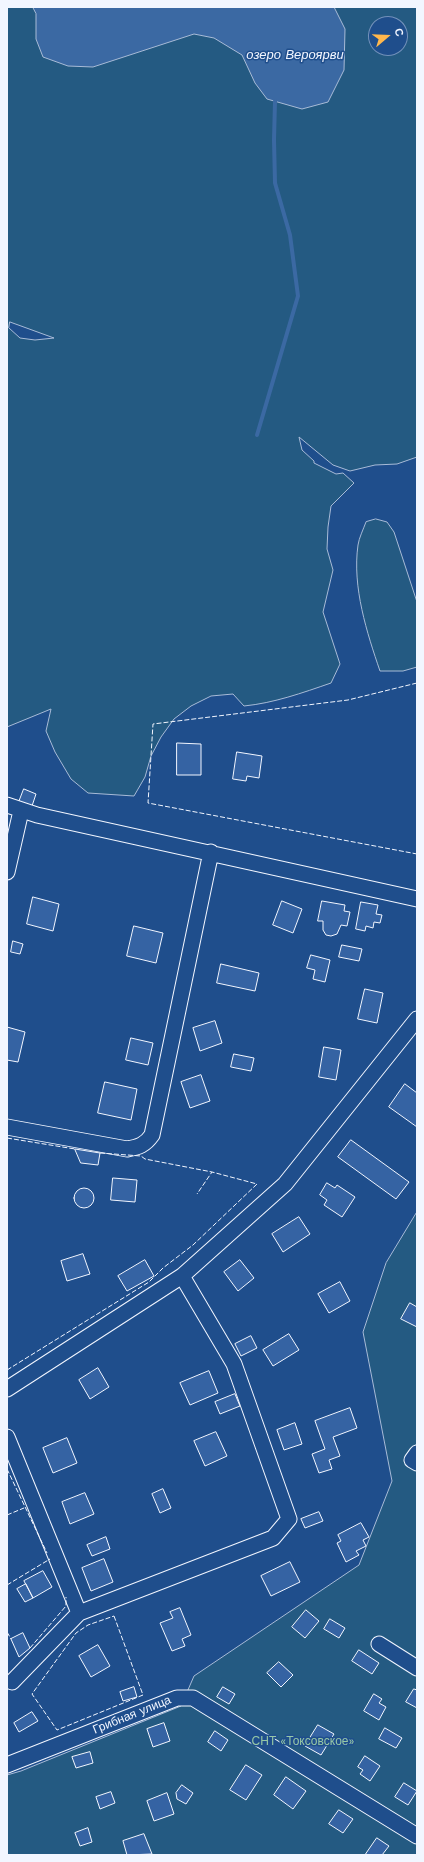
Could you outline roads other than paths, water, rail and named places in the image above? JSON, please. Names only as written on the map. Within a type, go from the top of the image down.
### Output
[{"type":"street","points":[[7,872],[14,808],[417,899]]},
{"type":"street","points":[[7,1126],[127,1149],[137,1148],[147,1143],[152,1134],[211,852]]},
{"type":"street","points":[[7,1389],[182,1276],[285,1184],[417,1019]]},
{"type":"street","points":[[9,1680],[79,1613],[273,1538],[290,1519],[234,1364],[182,1276]]},
{"type":"street","points":[[7,1437],[79,1613]]},
{"type":"street","points":[[378,1644],[417,1668]]},
{"type":"street","name":"Грибная улица","points":[[7,1765],[176,1698],[193,1698],[417,1836]]},
{"type":"water","name":"озеро Вероярви","points":[[33,7],[334,7],[345,29],[344,70],[328,102],[302,109],[267,99],[255,83],[242,55],[214,38],[194,34],[93,67],[68,66],[43,57],[36,39],[36,14]]},
{"type":"waterway","points":[[257,435],[298,296],[290,235],[275,183],[275,101]]},
{"type":"park label","name":"СНТ «Токсовское»","points":[[303,1741]]}]
